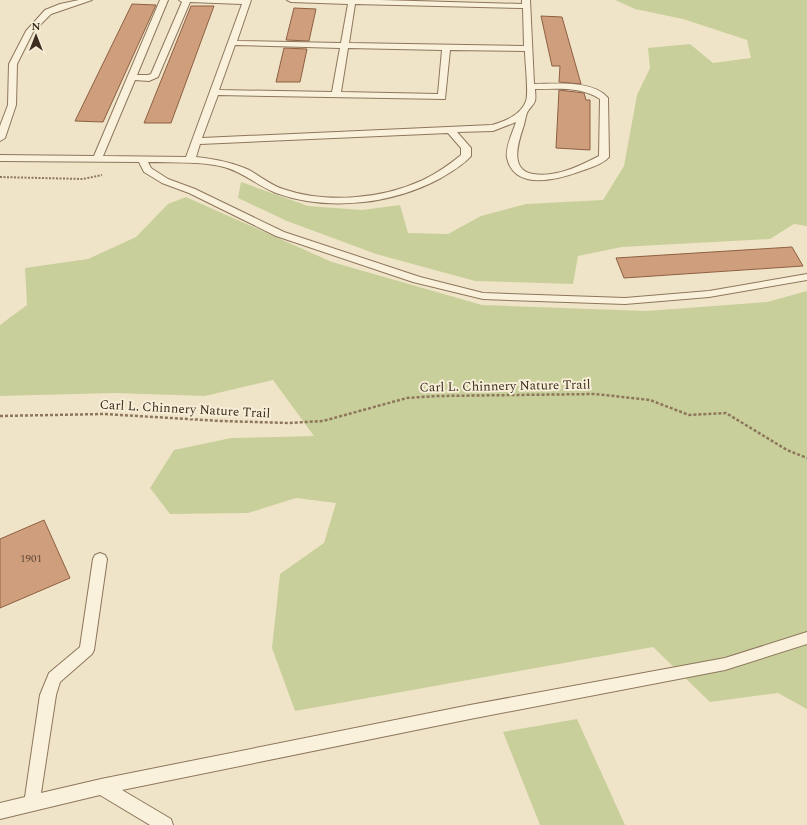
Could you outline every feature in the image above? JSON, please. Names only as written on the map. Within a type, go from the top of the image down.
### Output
[{"type":"lane","points":[[0,138],[12,105],[13,64],[30,31],[48,12],[67,4],[88,0]]},
{"type":"lane","points":[[97,160],[164,0]]},
{"type":"lane","points":[[183,0],[247,1],[190,160]]},
{"type":"lane","points":[[132,77],[149,78],[155,75],[187,0]]},
{"type":"lane","points":[[291,0],[526,3],[531,100],[523,114],[511,156],[516,170],[527,177],[546,178],[569,173],[590,166],[604,157],[604,98],[594,92],[582,88],[531,86]]},
{"type":"lane","points":[[336,95],[352,1]]},
{"type":"lane","points":[[232,43],[528,49]]},
{"type":"lane","points":[[214,92],[442,97],[446,47]]},
{"type":"lane","points":[[197,142],[493,128],[513,121],[523,114]]},
{"type":"lane","points":[[0,158],[143,161],[190,160],[223,163],[250,174],[280,191],[313,200],[341,201],[382,196],[413,188],[440,176],[453,168],[466,156],[466,148],[450,130]]},
{"type":"lane","points":[[143,161],[147,170],[165,182],[192,192],[280,234],[417,280],[483,296],[625,301],[709,294],[807,277]]},
{"type":"lane","points":[[32,803],[48,695],[54,678],[87,650],[100,559]]},
{"type":"lane","points":[[0,812],[100,787],[462,714],[725,664],[807,638]]},
{"type":"lane","points":[[100,787],[165,825]]},
{"type":"path","points":[[0,177],[93,178],[116,171],[121,167],[124,160]]},
{"type":"path","name":"Carl L. Chinnery Nature Trail","points":[[0,416],[104,414],[289,423],[322,421],[407,398],[437,396],[595,394],[650,400],[690,414],[726,413],[786,450],[807,458]]},
{"type":"green space","points":[[615,0],[807,0],[807,226],[794,224],[770,239],[622,247],[578,256],[573,284],[475,281],[376,254],[287,221],[238,198],[241,182],[308,206],[362,210],[400,205],[408,233],[448,234],[481,216],[526,204],[603,200],[624,166],[637,95],[650,68],[648,48],[690,44],[713,63],[751,58],[747,40],[683,19],[635,9]]},
{"type":"green space","points":[[186,197],[332,262],[482,305],[646,311],[767,302],[807,291],[807,709],[778,693],[710,702],[653,647],[295,711],[272,648],[280,574],[324,543],[336,503],[296,498],[248,513],[170,514],[150,488],[174,450],[231,438],[314,436],[273,380],[205,396],[114,393],[0,396],[0,325],[27,305],[25,268],[88,259],[136,237],[168,204]]},
{"type":"green space","points":[[577,719],[625,825],[540,825],[503,732]]},
{"type":"building","points":[[132,4],[156,5],[103,122],[75,121]]},
{"type":"building","points":[[191,6],[214,6],[171,123],[144,123]]},
{"type":"building","points":[[294,8],[316,9],[309,41],[286,40]]},
{"type":"building","points":[[541,16],[562,17],[581,84],[559,82],[560,66],[552,66]]},
{"type":"building","points":[[284,48],[307,49],[300,82],[276,82]]},
{"type":"building","points":[[559,90],[584,93],[586,100],[590,100],[590,150],[556,148]]},
{"type":"building","points":[[792,247],[803,266],[624,278],[616,258]]},
{"type":"building","points":[[44,520],[70,578],[0,608],[0,539]]}]
